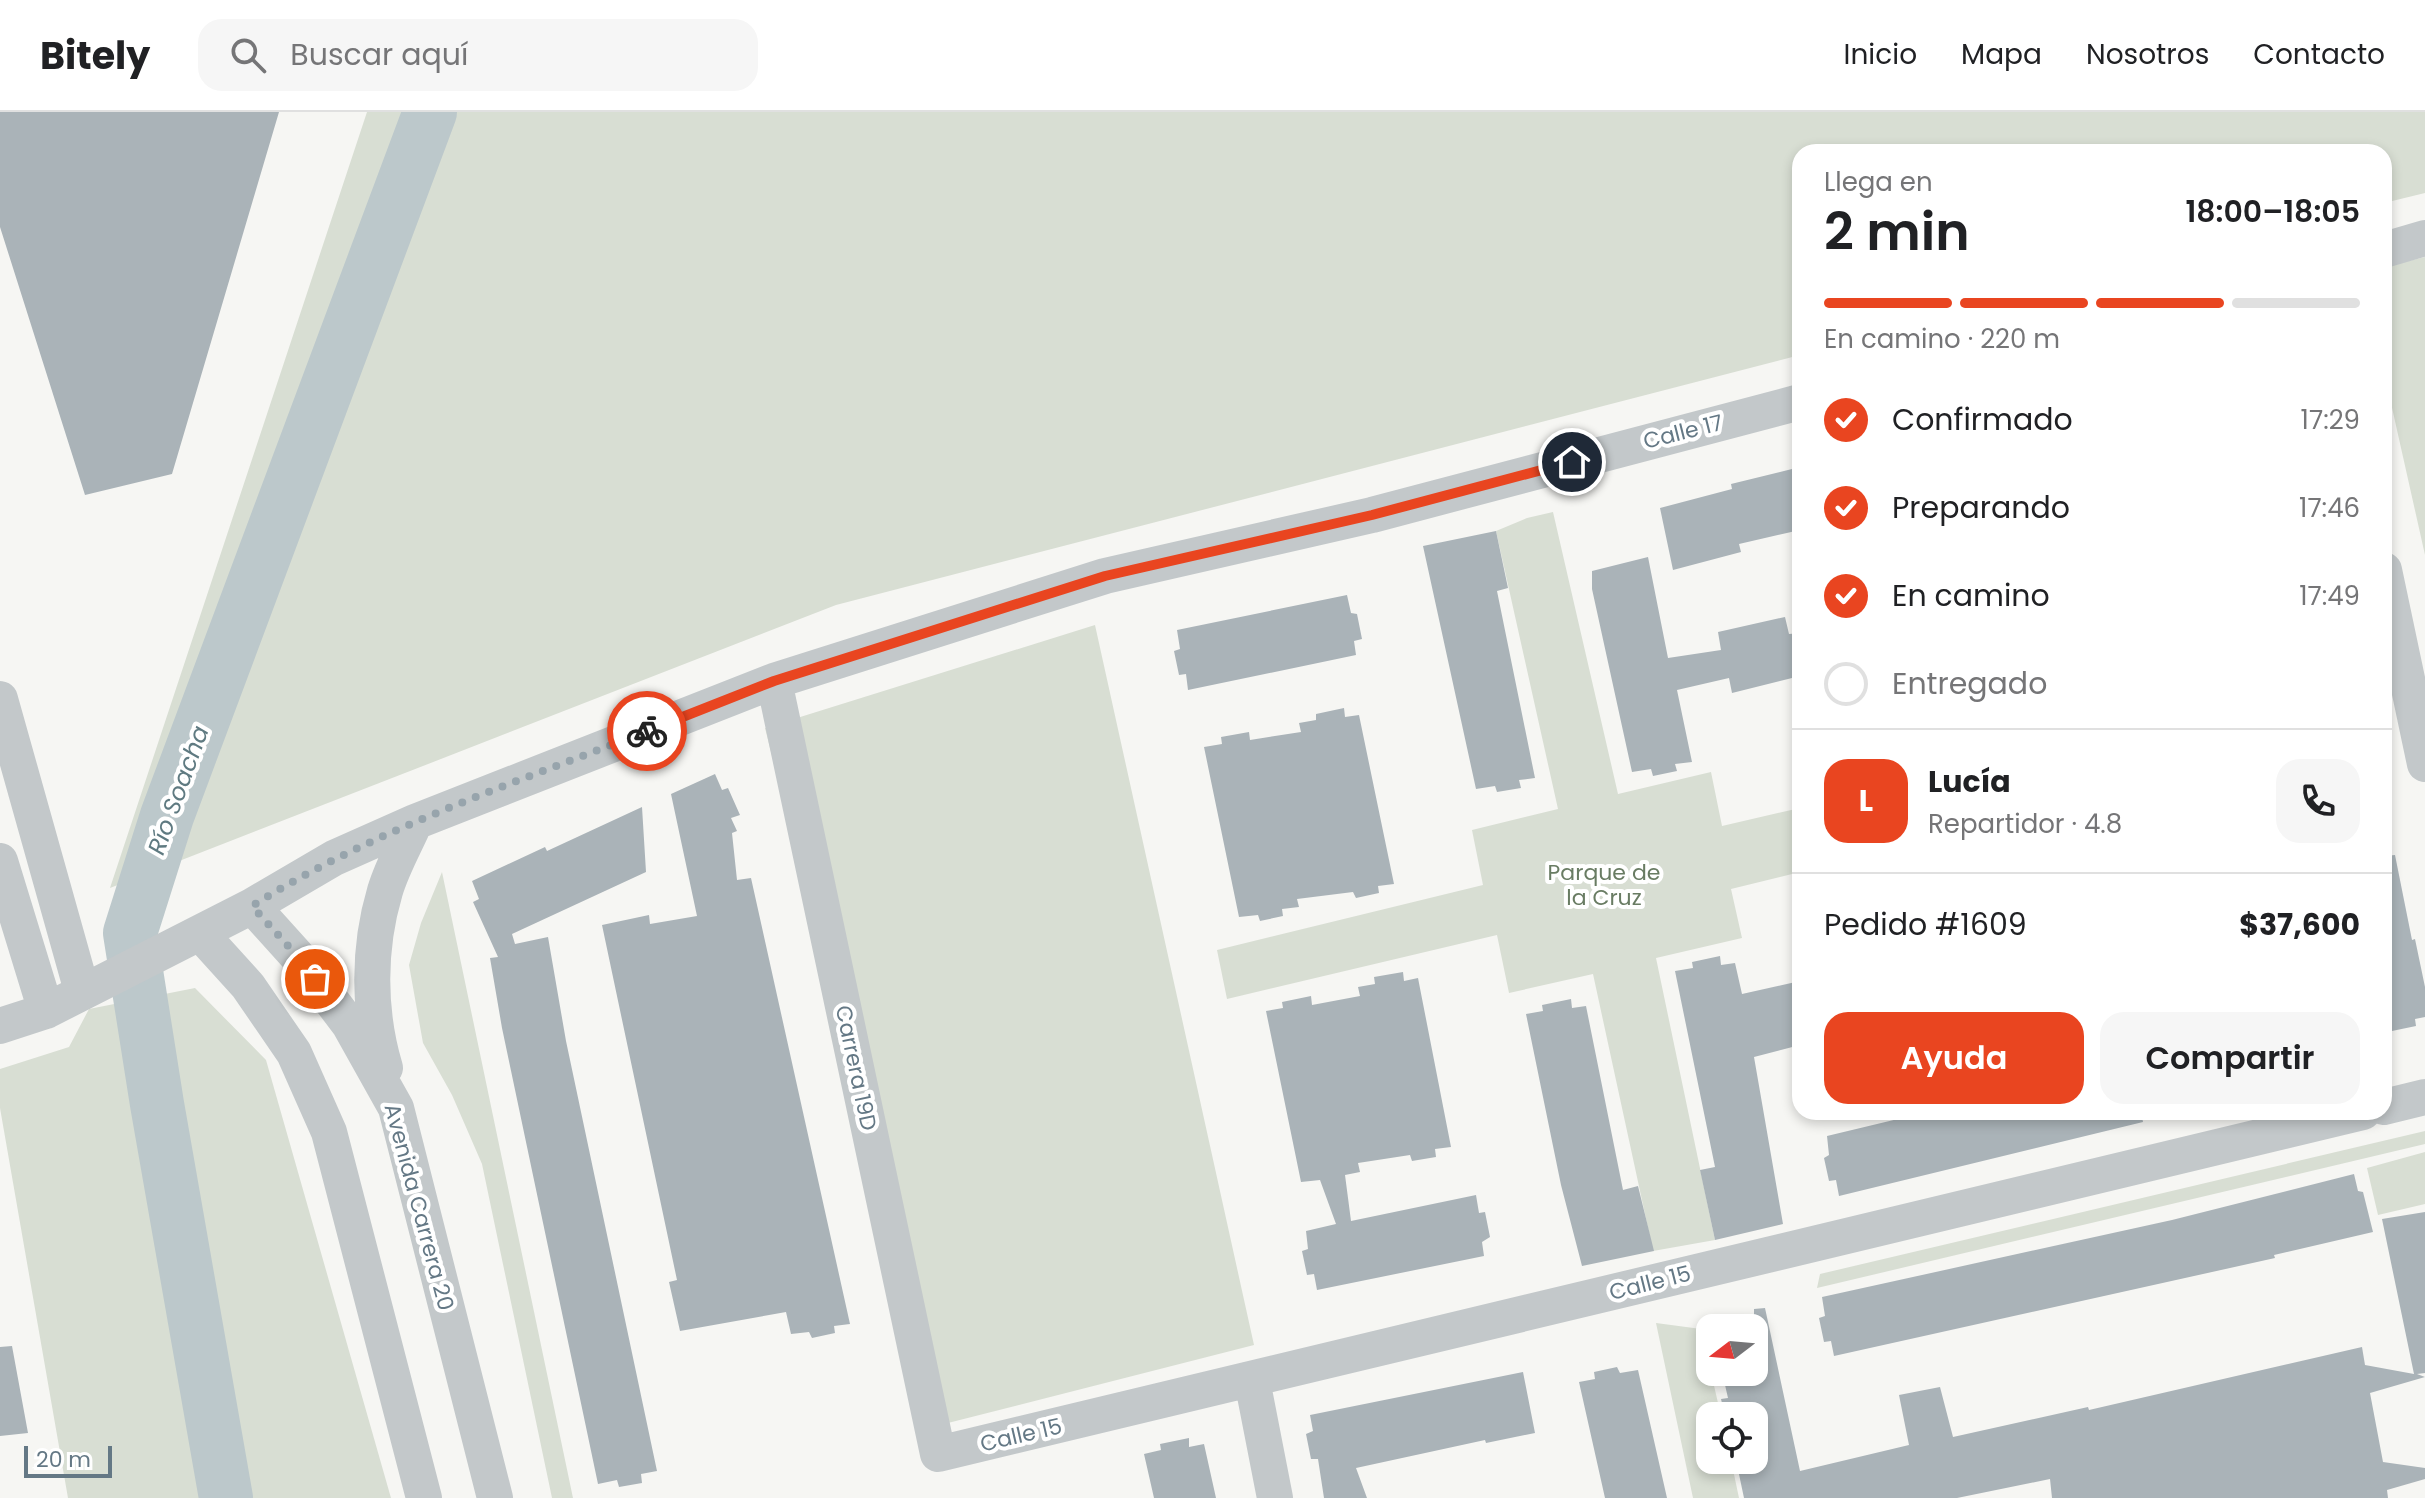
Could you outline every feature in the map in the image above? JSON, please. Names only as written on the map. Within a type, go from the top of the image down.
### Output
[{"type":"street","points":[[2392,248],[2425,238]]},
{"type":"street","name":"Calle 17","points":[[95,984],[252,906],[334,858],[415,822],[774,681],[1105,576],[1372,515],[1792,404]]},
{"type":"street","points":[[2392,608],[2425,764]]},
{"type":"street","name":"Carrera 19D","points":[[774,681],[938,1454]]},
{"type":"street","points":[[0,699],[95,984],[46,1011],[0,1026]]},
{"type":"street","points":[[396,1108],[376,1037],[372,963],[385,890],[415,822]]},
{"type":"street","points":[[0,861],[46,1011]]},
{"type":"street","name":"Avenida Carrera 20","points":[[252,906],[298,957],[349,1024],[396,1108],[495,1498]]},
{"type":"street","points":[[200,933],[248,986],[294,1053],[329,1132],[424,1498]]},
{"type":"street","points":[[2392,1105],[2425,1097]]},
{"type":"street","name":"Calle 15","points":[[938,1454],[2330,1120]]},
{"type":"street","points":[[1252,1380],[1275,1498]]},
{"type":"green space","points":[[367,112],[2425,112],[2425,193],[2392,201],[2392,144],[1792,144],[1792,357],[836,605],[110,888]]},
{"type":"green space","points":[[2425,257],[2425,555],[2392,408],[2392,265]]},
{"type":"green space","name":"Parque de la Cruz","points":[[1553,512],[1618,794],[1711,772],[1722,826],[1792,810],[1792,874],[1731,889],[1742,938],[1656,958],[1715,1240],[1653,1251],[1593,974],[1509,993],[1497,935],[1227,999],[1217,950],[1483,885],[1472,830],[1558,809],[1496,531],[1527,518]]},
{"type":"green space","points":[[1095,625],[1254,1345],[940,1425],[765,728]]},
{"type":"green space","points":[[442,872],[573,1498],[552,1498],[482,1164],[452,1095],[423,1043],[409,965],[421,923]]},
{"type":"green space","points":[[195,988],[266,1060],[391,1498],[68,1498],[0,1108],[0,1069],[69,1047],[89,1009]]},
{"type":"green space","points":[[2425,1131],[2425,1144],[1817,1288],[1820,1274]]},
{"type":"green space","points":[[2425,1152],[2425,1204],[2378,1215],[2367,1168]]},
{"type":"green space","points":[[1656,1323],[1696,1328],[1696,1386],[1714,1386],[1718,1402],[1696,1402],[1696,1474],[1734,1474],[1739,1498],[1693,1498]]},
{"type":"building","points":[[0,112],[279,112],[172,474],[85,495],[0,227]]},
{"type":"building","points":[[1792,469],[1792,532],[1739,544],[1741,552],[1673,570],[1660,508],[1732,489],[1731,484]]},
{"type":"building","points":[[1496,531],[1508,588],[1497,591],[1535,778],[1519,780],[1521,788],[1497,792],[1495,786],[1476,789],[1423,546]]},
{"type":"building","points":[[1648,557],[1668,658],[1721,650],[1718,632],[1785,617],[1789,634],[1792,634],[1792,678],[1732,693],[1729,678],[1677,690],[1692,762],[1675,764],[1677,771],[1653,776],[1651,769],[1632,772],[1592,589],[1592,571]]},
{"type":"building","points":[[1347,595],[1351,613],[1357,614],[1362,639],[1354,641],[1356,655],[1188,690],[1186,674],[1179,675],[1174,651],[1180,649],[1177,630]]},
{"type":"building","points":[[1344,708],[1345,717],[1359,715],[1394,884],[1378,886],[1379,893],[1356,898],[1353,892],[1297,899],[1299,907],[1282,909],[1283,916],[1260,921],[1258,915],[1239,917],[1204,747],[1222,744],[1221,737],[1249,732],[1250,740],[1301,732],[1299,723],[1316,720],[1316,714]]},
{"type":"building","points":[[715,774],[722,790],[728,788],[740,815],[731,818],[737,831],[732,833],[737,880],[751,878],[850,1324],[834,1326],[835,1333],[812,1338],[809,1332],[791,1334],[786,1312],[680,1331],[669,1282],[677,1280],[602,925],[649,915],[650,924],[697,916],[671,794]]},
{"type":"building","points":[[642,807],[646,872],[512,934],[515,944],[548,937],[566,1041],[657,1471],[641,1474],[642,1483],[619,1487],[617,1480],[598,1484],[502,1028],[490,958],[498,957],[473,902],[479,899],[472,881],[545,847],[547,851]]},
{"type":"building","points":[[2392,855],[2395,855],[2425,987],[2425,1017],[2415,1019],[2416,1026],[2392,1031]]},
{"type":"building","points":[[1720,956],[1721,965],[1735,963],[1742,994],[1792,983],[1792,1047],[1754,1057],[1783,1224],[1715,1240],[1700,1170],[1715,1167],[1675,971],[1693,968],[1692,962]]},
{"type":"building","points":[[1403,972],[1404,981],[1418,978],[1451,1147],[1435,1149],[1436,1157],[1412,1161],[1410,1155],[1358,1163],[1360,1172],[1345,1175],[1351,1221],[1476,1195],[1479,1213],[1485,1212],[1490,1237],[1482,1242],[1484,1256],[1317,1290],[1314,1274],[1307,1275],[1302,1251],[1308,1249],[1306,1231],[1336,1224],[1320,1180],[1301,1182],[1266,1011],[1283,1008],[1282,1002],[1311,996],[1312,1005],[1360,996],[1358,987],[1375,984],[1374,977]]},
{"type":"building","points":[[1571,999],[1572,1008],[1586,1006],[1623,1190],[1638,1186],[1654,1251],[1582,1266],[1561,1185],[1526,1014],[1543,1011],[1542,1005]]},
{"type":"building","points":[[1894,1120],[2143,1122],[1839,1196],[1836,1180],[1829,1181],[1824,1158],[1829,1155],[1827,1136]]},
{"type":"building","points":[[2354,1174],[2358,1191],[2363,1192],[2373,1232],[2274,1255],[2275,1258],[1834,1356],[1831,1341],[1824,1342],[1819,1318],[1825,1316],[1822,1297],[2172,1220]]},
{"type":"building","points":[[2425,1212],[2425,1373],[2417,1374],[2425,1377],[2370,1393],[2383,1462],[2425,1468],[2425,1479],[2387,1490],[2388,1498],[2052,1498],[2050,1479],[1957,1498],[1744,1498],[1739,1474],[1768,1474],[1768,1402],[1722,1402],[1721,1399],[1728,1398],[1725,1386],[1768,1386],[1768,1322],[1800,1471],[1909,1445],[1899,1395],[1940,1387],[1953,1437],[2088,1407],[2089,1410],[2362,1347],[2365,1365],[2414,1374],[2382,1219]]},
{"type":"building","points":[[1765,1308],[1766,1314],[1754,1314],[1754,1309]]},
{"type":"building","points":[[12,1346],[28,1433],[0,1436],[0,1347]]},
{"type":"building","points":[[1617,1367],[1620,1373],[1638,1370],[1667,1498],[1605,1498],[1579,1382],[1595,1379],[1594,1372]]},
{"type":"building","points":[[1523,1372],[1535,1433],[1486,1443],[1485,1440],[1356,1468],[1367,1498],[1324,1498],[1318,1459],[1311,1459],[1306,1434],[1313,1431],[1310,1415]]},
{"type":"building","points":[[1189,1438],[1189,1447],[1204,1444],[1216,1498],[1154,1498],[1144,1454],[1161,1450],[1160,1444]]},
{"type":"waterway","name":"Río Soacha","points":[[226,1498],[130,933],[167,816],[430,112]]},
{"type":"way so far","points":[[315,979],[252,906],[334,858],[415,822],[647,731]]},
{"type":"route","points":[[647,731],[774,681],[1105,576],[1372,515],[1572,462]]}]
